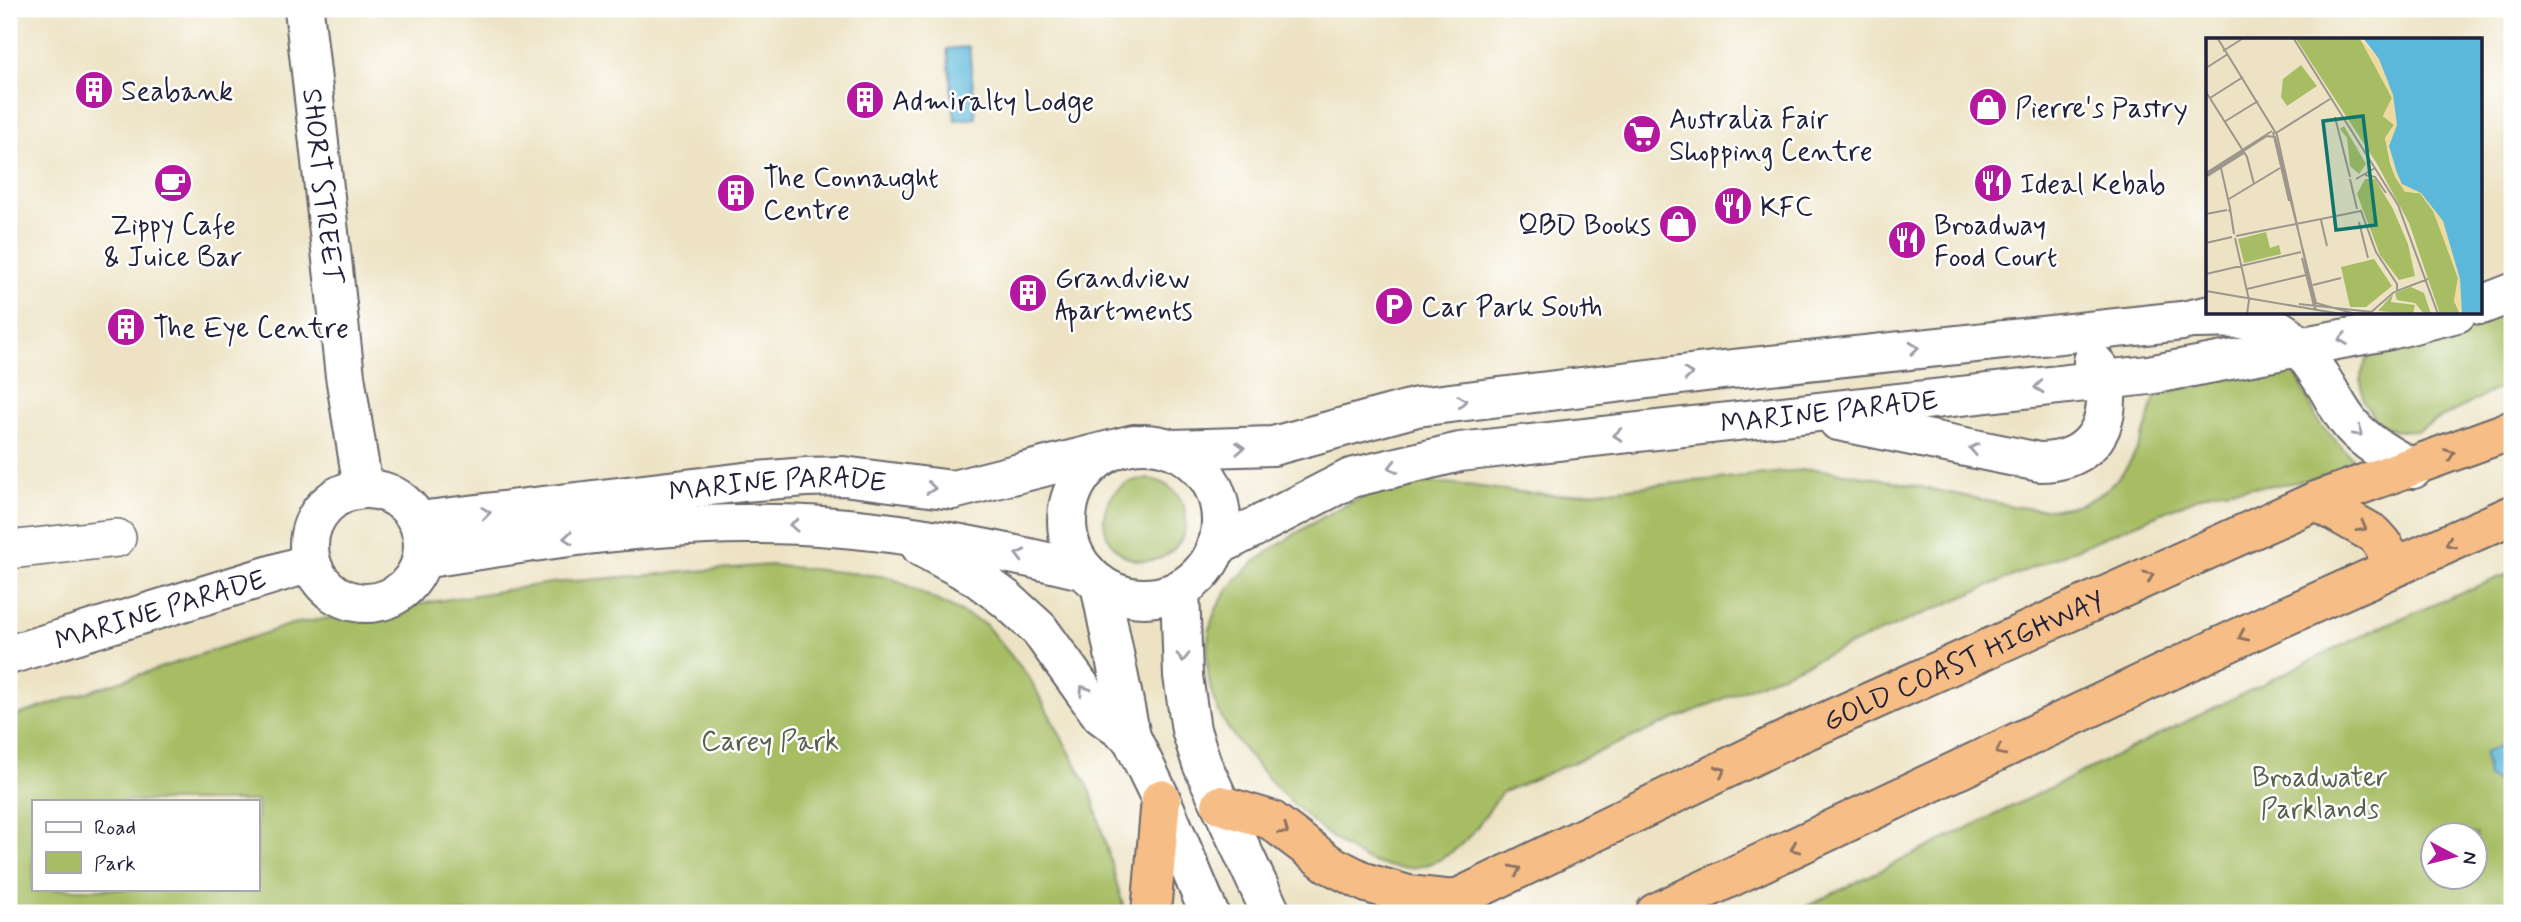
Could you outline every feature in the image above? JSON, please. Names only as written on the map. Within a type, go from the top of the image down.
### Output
[{"type":"highway","name":"GOLD COAST HIGHWAY","points":[[1441,906],[1796,735],[2316,501],[2413,469],[2512,430]]},
{"type":"highway","points":[[2316,501],[2374,534],[2383,544],[2391,569]]},
{"type":"highway","points":[[1655,913],[2512,515]]},
{"type":"highway","points":[[1151,913],[1161,799]]},
{"type":"highway","points":[[1221,805],[1271,820],[1329,864],[1367,883],[1441,906]]},
{"type":"street","name":"SHORT STREET","points":[[303,9],[345,376],[363,488]]},
{"type":"street","points":[[2482,279],[2512,276]]},
{"type":"street","points":[[2482,305],[2512,293]]},
{"type":"street","name":"MARINE PARADE","points":[[1216,547],[1341,483],[1395,466],[1460,453],[2107,380],[2390,330],[2449,315]]},
{"type":"street","name":"MARINE PARADE","points":[[1172,449],[1273,446],[1417,407],[2209,316],[2242,317],[2270,323],[2301,346]]},
{"type":"street","points":[[1802,414],[2039,461],[2056,462],[2075,457],[2094,441],[2106,412],[2107,380],[2070,331]]},
{"type":"street","points":[[2301,346],[2350,424],[2371,445],[2413,469]]},
{"type":"street","points":[[1134,444],[1172,449],[1193,461],[1208,478],[1217,500],[1220,524],[1216,547],[1208,564],[1180,589],[1160,596],[1140,598],[1119,594],[1093,578],[1073,551],[1067,528],[1069,505],[1077,482],[1091,464],[1111,450],[1134,444]]},
{"type":"street","name":"MARINE PARADE","points":[[418,521],[806,477],[844,476],[953,490],[1134,444]]},
{"type":"street","points":[[363,488],[389,493],[406,504],[418,521],[423,541],[422,559],[414,578],[402,591],[376,603],[346,601],[329,590],[310,563],[308,543],[314,520],[326,504],[345,492],[363,488]]},
{"type":"street","name":"MARINE PARADE","points":[[422,559],[532,541],[718,525],[791,524],[897,534],[986,547],[1093,578]]},
{"type":"street","points":[[897,534],[975,576],[1006,599],[1039,629],[1101,715],[1131,737]]},
{"type":"street","points":[[9,550],[117,538]]},
{"type":"street","name":"MARINE PARADE","points":[[9,655],[310,563]]},
{"type":"street","points":[[1093,578],[1131,737],[1161,799],[1209,913]]},
{"type":"street","points":[[1180,589],[1183,676],[1191,730],[1221,805],[1271,913]]},
{"type":"green space","points":[[2512,309],[2512,381],[2418,430],[2395,431],[2375,419],[2363,400],[2361,376],[2366,360],[2383,346]]},
{"type":"green space","points":[[2281,363],[2292,366],[2319,423],[2354,460],[2337,470],[2303,481],[2211,492],[1501,793],[1468,838],[1447,855],[1422,866],[1401,867],[1365,859],[1327,833],[1282,793],[1243,749],[1218,710],[1210,687],[1207,648],[1211,623],[1229,588],[1258,560],[1292,536],[1335,511],[1380,491],[1431,483],[1560,495],[1813,469],[1870,477],[2033,509],[2067,507],[2106,490],[2120,475],[2142,439],[2155,396]]},
{"type":"green space","points":[[1145,479],[1161,482],[1174,491],[1183,504],[1186,520],[1183,536],[1174,549],[1161,558],[1145,561],[1129,558],[1116,549],[1107,536],[1104,520],[1107,504],[1116,491],[1129,482]]},
{"type":"green space","name":"Carey Park","points":[[770,565],[890,577],[985,624],[1029,677],[1091,792],[1124,909],[1122,913],[9,913],[9,718],[292,624],[551,583]]},
{"type":"green space","name":"Broadwater Parklands","points":[[2512,572],[2512,913],[1793,913],[2380,627]]},
{"type":"water","points":[[969,47],[976,118],[955,120],[947,49]]},
{"type":"water","points":[[2512,740],[2511,789],[2488,777],[2484,753]]},
{"type":"place","name":"Seabank","points":[[94,90]]},
{"type":"place","name":"Admiralty Lodge","points":[[865,100]]},
{"type":"place","name":"Pierre's Pastry","points":[[1988,107]]},
{"type":"place","name":"Australia Fair Shopping Centre","points":[[1642,134]]},
{"type":"place","name":"Zippy Cafe & Juice Bar","points":[[173,183]]},
{"type":"place","name":"Ideal Kebab","points":[[1993,183]]},
{"type":"place","name":"The Connaught Centre","points":[[736,193]]},
{"type":"place","name":"KFC","points":[[1733,206]]},
{"type":"place","name":"QBD Books","points":[[1678,224]]},
{"type":"place","name":"Broadway Food Court","points":[[1907,240]]},
{"type":"place","name":"Grandview Apartments","points":[[1028,293]]},
{"type":"place","name":"Car Park South","points":[[1394,306]]},
{"type":"place","name":"The Eye Centre","points":[[126,327]]}]
